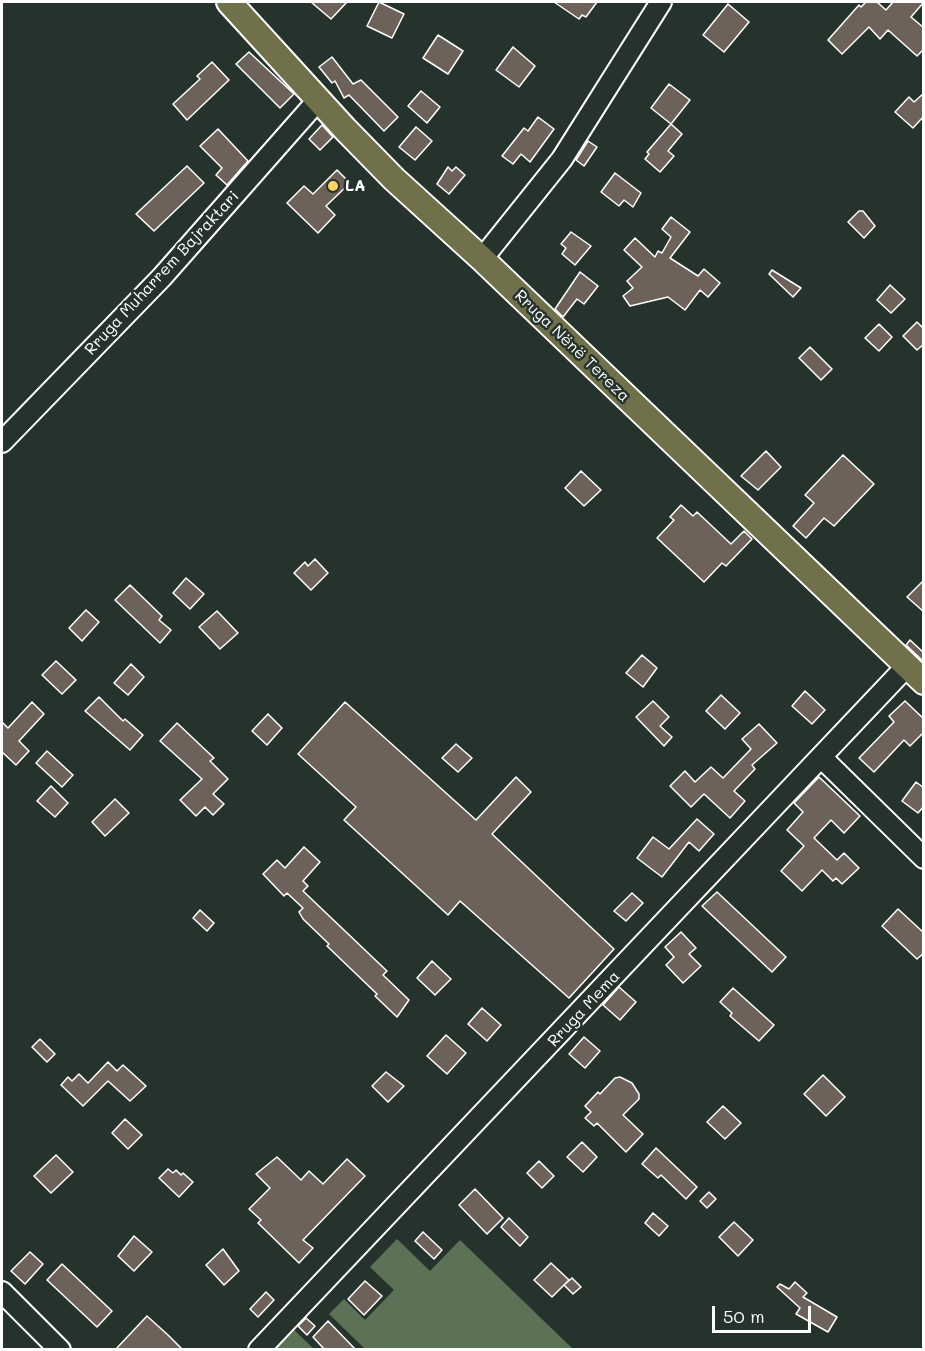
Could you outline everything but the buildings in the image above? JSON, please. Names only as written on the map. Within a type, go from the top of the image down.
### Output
[{"type":"main road","name":"Rruga Nënë Tereza","points":[[229,2],[394,179],[482,259],[915,674]]},
{"type":"street","points":[[482,259],[562,159],[661,2]]},
{"type":"street","name":"Rruga Muharrem Bajraktari","points":[[2,442],[162,277],[319,99]]},
{"type":"street","name":"Rruga Mema","points":[[259,1350],[821,757],[915,674]]},
{"type":"street","points":[[821,757],[924,858]]},
{"type":"street","points":[[2,1292],[60,1350]]},
{"type":"green space","points":[[397,1239],[430,1271],[460,1240],[573,1349],[365,1349],[329,1314],[344,1299],[365,1320],[394,1290],[370,1267]]},
{"type":"green space","points":[[293,1329],[314,1349],[273,1349]]},
{"type":"place","name":"LA","points":[[333,186]]}]
